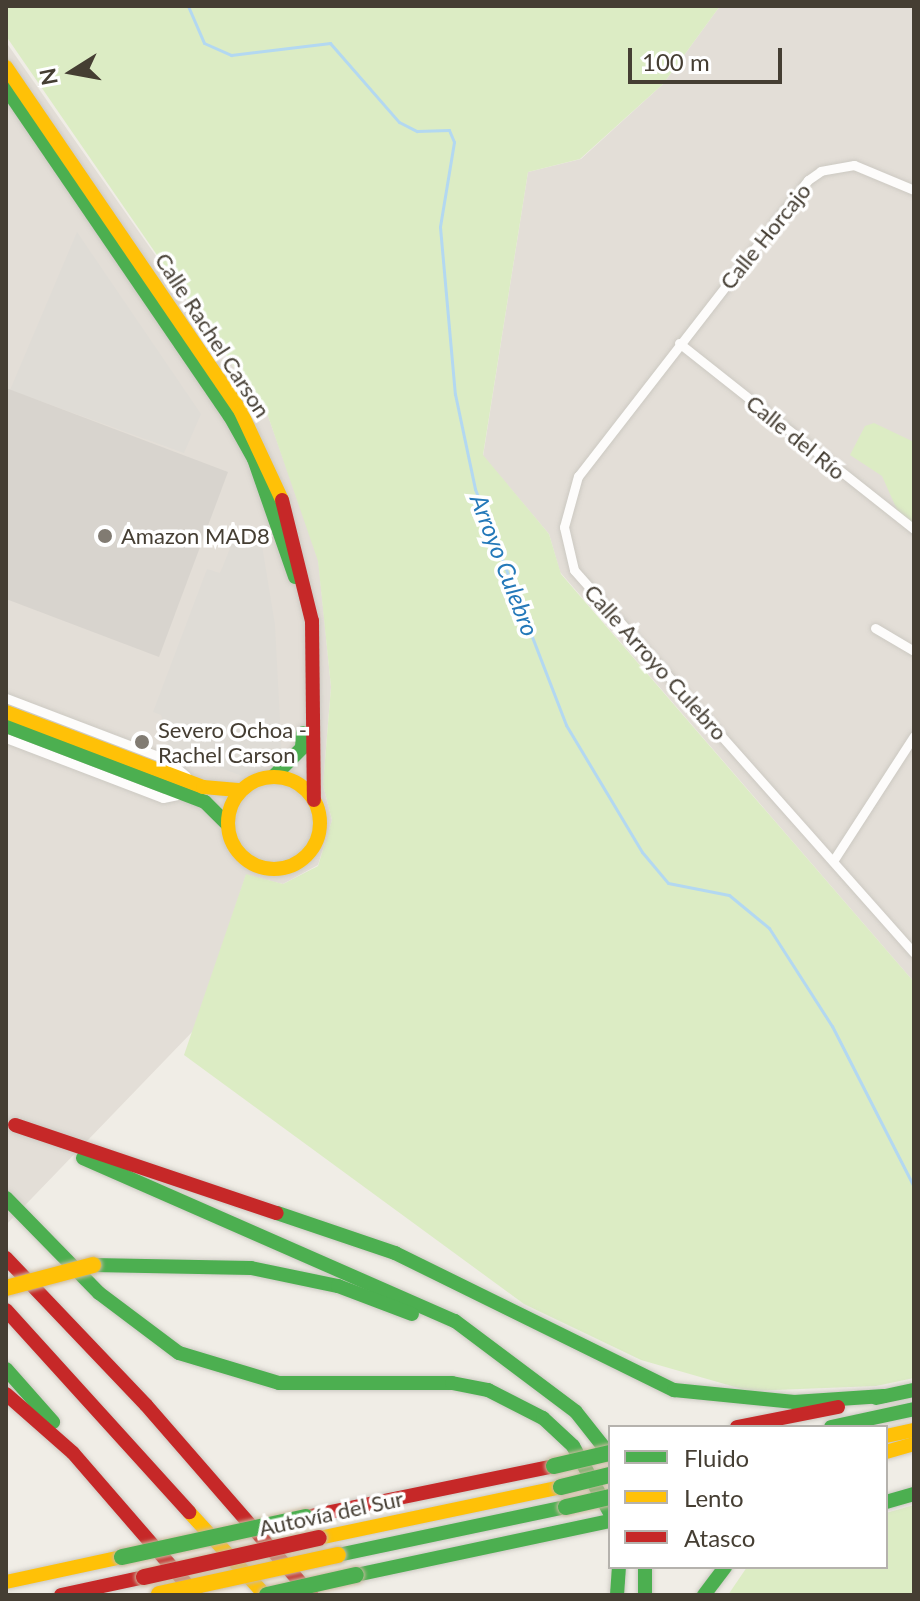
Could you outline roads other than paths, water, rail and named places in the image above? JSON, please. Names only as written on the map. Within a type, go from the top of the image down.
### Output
[{"type":"main road","name":"Calle Rachel Carson","points":[[6,67],[241,412],[288,513],[312,621],[314,800]]},
{"type":"main road","name":"Calle Rachel Carson","points":[[6,88],[230,416],[279,520],[293,563],[306,684],[302,748],[274,776]]},
{"type":"main road","points":[[6,712],[189,789],[227,824],[233,846],[250,862],[284,868],[311,851],[319,836],[314,800],[291,779],[274,776],[241,790],[189,789],[6,726]]},
{"type":"main road","points":[[227,824],[241,790]]},
{"type":"main road","points":[[10,1123],[455,1321],[534,1376],[576,1412],[608,1452]]},
{"type":"main road","points":[[10,1123],[395,1253],[674,1390],[794,1402],[884,1396]]},
{"type":"main road","points":[[6,1198],[99,1293],[179,1353],[279,1383],[438,1382],[488,1390],[543,1418],[573,1446],[608,1509]]},
{"type":"main road","points":[[6,1258],[146,1405],[311,1595]]},
{"type":"main road","points":[[6,1288],[93,1265],[206,1264],[297,1275],[394,1305],[534,1376]]},
{"type":"main road","points":[[6,1310],[266,1595],[608,1521]]},
{"type":"main road","points":[[6,1369],[196,1595]]},
{"type":"main road","points":[[746,1425],[914,1390]]},
{"type":"main road","points":[[6,1394],[73,1453],[147,1536]]},
{"type":"main road","points":[[840,1425],[914,1409]]},
{"type":"main road","points":[[888,1436],[914,1430]]},
{"type":"main road","points":[[888,1451],[914,1444]]},
{"type":"main road","points":[[6,1582],[608,1454]]},
{"type":"main road","name":"Autovía del Sur","points":[[61,1595],[608,1475]]},
{"type":"main road","points":[[888,1501],[914,1494]]},
{"type":"main road","name":"Autovía del Sur","points":[[156,1594],[608,1497]]},
{"type":"main road","points":[[6,1573],[71,1568]]},
{"type":"main road","points":[[617,1595],[619,1569]]},
{"type":"main road","points":[[645,1569],[645,1595]]},
{"type":"main road","points":[[704,1595],[722,1572]]},
{"type":"main road","points":[[711,1595],[722,1572]]},
{"type":"street","name":"Calle Horcajo","points":[[679,343],[821,171],[862,166],[914,190]]},
{"type":"street","name":"Calle del Río","points":[[679,343],[914,529]]},
{"type":"street","name":"Calle Arroyo Culebro","points":[[679,343],[578,476],[567,503],[565,549],[574,570],[914,953]]},
{"type":"street","points":[[875,628],[914,651]]},
{"type":"street","points":[[6,698],[166,759],[189,789],[163,798],[6,738]]},
{"type":"street","points":[[833,861],[914,736]]},
{"type":"waterway","name":"Arroyo Culebro","points":[[188,6],[204,43],[231,55],[330,43],[399,122],[417,131],[449,130],[454,142],[440,227],[455,394],[475,489],[566,725],[642,852],[668,883],[729,895],[769,928],[832,1026],[914,1187]]},
{"type":"place","name":"Amazon MAD8","points":[[105,536]]},
{"type":"place","name":"Severo Ochoa - Rachel Carson","points":[[142,742]]}]
